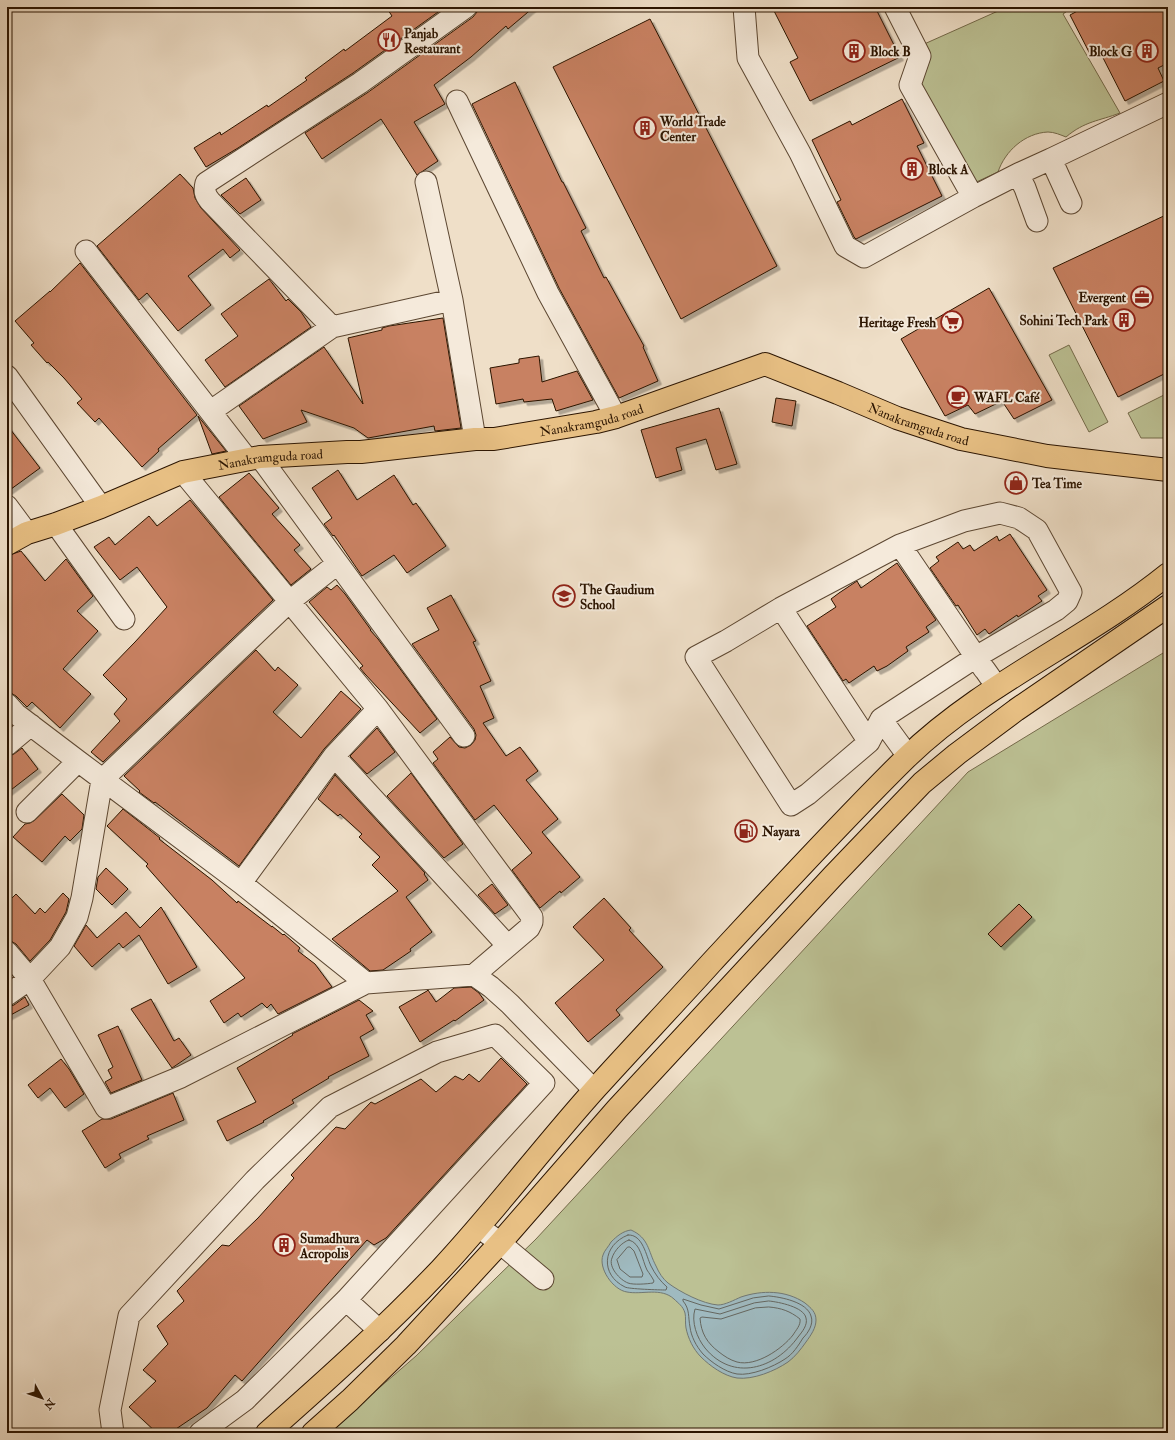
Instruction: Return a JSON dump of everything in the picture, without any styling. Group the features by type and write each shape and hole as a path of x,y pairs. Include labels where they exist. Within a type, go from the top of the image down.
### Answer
{"main road":[{"name":"Nanakramguda road","path":"7,544 27,534 101,507 183,472 254,458 361,452 475,439 494,439 596,422 616,417 765,364 897,418 961,439 1047,456 1168,470"},
{"path":"267,1433 342,1367 441,1269 479,1227 594,1090 803,864 908,756 938,730 997,687 1144,594 1168,574"},
{"path":"313,1433 350,1400 406,1345 500,1243 623,1103 832,876 922,784 957,754 1016,710 1168,606"}],"street":[{"path":"332,327 210,201 204,190 206,183 360,83 466,7"},
{"path":"744,7 748,58 800,153 845,246 864,257 1018,174 1168,103"},
{"path":"895,7 920,56 910,85 973,197"},
{"path":"457,101 548,293 616,417"},
{"path":"1050,159 1070,203"},
{"path":"1018,174 1025,188 1037,221"},
{"path":"426,182 452,300 475,439"},
{"path":"86,251 210,411 254,458 337,564 464,736"},
{"path":"210,411 332,327 452,300"},
{"path":"7,376 101,507"},
{"path":"7,952 30,979 106,1108 181,1077 366,983 474,975 529,928 532,922 532,917 378,709 183,472"},
{"path":"7,506 27,534"},
{"path":"1000,513 1019,518 1038,530 1072,592 1067,601 1056,610 976,657 881,719 869,742 808,794 791,805 696,657 781,608 900,545 964,521 1000,513"},
{"path":"56,524 124,619"},
{"path":"900,545 997,687"},
{"path":"7,996 30,979 60,947 77,917 82,898 102,780 290,601 337,564"},
{"path":"781,608 869,742"},
{"path":"7,704 16,714 102,780 242,883 366,983"},
{"path":"242,883 334,756 378,709"},
{"path":"881,719 908,756"},
{"path":"7,744 31,725"},
{"path":"334,756 508,946"},
{"path":"27,812 78,761"},
{"path":"474,975 491,987 510,1004 594,1090"},
{"path":"113,1433 110,1410 130,1316 255,1180 330,1107 437,1052 495,1035 544,1083 346,1300 245,1400 200,1433"},
{"path":"479,1227 543,1279"},
{"path":"346,1300 380,1331"}],"green space":[{"path":"1007,7 1073,7 1063,14 1120,113 1086,124 1066,137 1048,132 1031,136 1017,144 1011,150 1001,164 998,172 972,184 916,84 922,45"},
{"path":"1069,345 1108,422 1089,432 1049,355"},
{"path":"1168,393 1168,438 1141,438 1128,413"},
{"path":"1168,650 1168,1433 327,1433 416,1356 536,1239 968,772"}],"water":[{"path":"631,1230 637,1233 645,1241 657,1269 663,1278 679,1290 699,1300 718,1305 741,1297 765,1292 774,1292 790,1296 805,1303 814,1312 816,1323 814,1329 793,1358 770,1372 750,1378 737,1378 727,1375 709,1364 693,1347 687,1332 684,1311 674,1299 669,1295 657,1292 627,1292 617,1287 608,1278 602,1260 604,1253 611,1242 623,1233"}],"building":[{"path":"386,7 445,7 353,73 238,148 206,167 194,148 220,132 221,135 267,105 268,107 307,80 305,78 344,49 345,51 392,16"},
{"path":"478,7 534,7 508,29 506,26 471,57 434,85 445,104 414,122 438,161 417,175 381,119 322,159 305,133 367,93 473,17 477,12"},
{"name":"Block B","path":"772,7 875,7 900,57 810,101 790,62 798,58"},
{"name":"Block G","path":"1085,7 1168,7 1168,63 1158,68 1164,81 1125,101 1099,50 1090,54 1070,15"},
{"name":"World Trade Center","path":"650,19 777,266 681,319 553,67"},
{"path":"515,82 562,182 586,228 581,231 604,278 606,277 644,346 643,347 658,381 619,398 559,288 472,104"},
{"name":"Block A","path":"902,99 924,143 917,146 942,196 856,239 837,202 841,200 812,140 850,121 852,125"},
{"path":"180,174 193,188 195,198 201,208 240,250 230,258 223,249 188,276 211,305 178,331 147,293 139,300 97,246"},
{"path":"246,178 261,200 240,214 221,195"},
{"name":"Sohini Tech Park","path":"1168,214 1168,372 1118,397 1053,268"},
{"path":"80,263 197,415 158,449 159,451 142,467 99,418 95,422 77,403 82,399 64,378 48,362 47,363 31,345 34,343 15,321 50,292"},
{"path":"269,279 286,301 288,299 301,312 311,327 225,387 205,360 238,336 221,314"},
{"path":"989,288 1052,400 1014,419 1002,401 975,414 968,405 945,416 901,339"},
{"path":"443,318 461,428 435,431 434,426 368,438 354,428 301,410 307,422 263,439 239,406 324,347 363,404 348,338 382,330 382,328 389,326"},
{"path":"539,356 542,382 577,371 593,400 556,411 552,399 524,402 523,399 496,404 490,368 519,363 519,359"},
{"path":"776,398 796,401 792,426 772,422"},
{"path":"719,408 737,464 716,470 706,439 676,448 682,470 656,478 641,430"},
{"path":"198,416 226,451 212,454"},
{"path":"7,425 40,468 7,492"},
{"path":"338,470 357,500 394,475 413,505 416,503 446,546 407,573 394,555 362,576 334,535 333,536 324,524 332,518 312,488"},
{"path":"249,473 279,508 272,514 300,545 294,550 311,569 291,585 219,497"},
{"path":"190,500 273,600 103,762 91,752 120,721 114,714 127,699 103,675 167,607 137,567 120,580 94,547 109,537 115,545 149,516 157,526"},
{"path":"1010,534 1047,590 1038,596 1042,601 1018,617 1017,615 989,634 985,629 977,635 958,605 956,606 930,568 939,561 936,557 958,542 963,549 970,545 974,551 997,536 999,541"},
{"path":"21,551 45,581 66,559 93,596 77,611 98,631 63,669 91,694 60,728 32,702 27,707 16,696 7,692 7,556"},
{"path":"897,563 936,620 926,627 929,632 906,647 908,651 887,666 877,671 874,666 849,683 846,679 843,681 807,626 836,607 831,599 839,593 857,581 861,588"},
{"path":"337,585 437,719 420,733 365,674 360,668 363,666 309,602 327,587 331,590"},
{"path":"451,595 476,641 473,642 491,681 480,686 494,718 483,723 506,756 520,747 538,771 526,780 558,819 542,832 580,877 540,908 512,870 532,853 494,805 475,820 433,763 438,759 433,752 450,737 459,747 465,748 471,745 475,740 476,735 474,729 412,644 439,630 427,608"},
{"path":"256,650 275,671 278,667 298,685 273,712 301,738 341,691 361,709 324,749 239,866 155,802 154,803 139,792 140,791 124,776"},
{"path":"377,728 395,752 367,774 350,756"},
{"path":"22,748 38,769 7,793 7,757"},
{"path":"411,773 463,844 444,858 387,796"},
{"path":"335,775 425,873 424,874 428,880 406,897 432,932 410,949 411,951 383,970 370,971 332,939 398,891 372,865 380,857 359,837 362,834 340,814 338,816 318,799"},
{"path":"62,794 84,815 82,829 70,841 65,836 42,862 13,837 25,824 35,820"},
{"path":"123,809 212,880 237,903 238,901 283,935 284,934 300,948 298,951 315,964 332,987 278,1014 271,1004 267,1008 262,1003 241,1017 238,1013 224,1023 210,1001 245,978 146,866 148,864 107,826"},
{"path":"106,868 128,889 112,905 96,889 98,877"},
{"path":"492,884 508,905 495,914 478,895"},
{"path":"63,893 69,899 66,912 50,940 30,961 16,944 7,940 7,903 16,894 35,914 40,908 45,913"},
{"path":"604,898 631,928 629,930 663,967 616,1010 620,1015 588,1042 555,1003 604,960 573,927"},
{"path":"1019,904 1032,917 1001,947 988,934"},
{"path":"161,907 197,967 168,984 139,935 123,948 119,943 92,967 74,946 86,925 97,938 126,912 140,928"},
{"path":"471,987 479,993 484,1000 455,1021 454,1020 420,1042 399,1007 428,990 436,1002 454,988"},
{"path":"25,997 29,1005 7,1017 7,1007 14,1005"},
{"path":"151,999 174,1041 179,1038 191,1055 172,1068 131,1009"},
{"path":"359,1000 373,1011 366,1015 374,1029 360,1037 369,1056 328,1077 329,1078 292,1100 294,1103 263,1121 264,1122 227,1141 217,1121 256,1102 237,1068 293,1035 292,1034"},
{"path":"118,1026 142,1080 111,1093 105,1082 112,1078 108,1070 113,1067 98,1035"},
{"name":"Sumadhura Acropolis","path":"501,1058 527,1084 386,1238 374,1245 367,1240 242,1381 235,1375 207,1408 170,1433 157,1433 129,1407 156,1381 143,1370 168,1344 157,1326 184,1301 177,1291 222,1245 229,1246 258,1218 294,1178 291,1175 336,1127 345,1129 371,1102 375,1104 421,1079 436,1092 455,1076 463,1080 469,1074 479,1082"},
{"path":"61,1059 84,1094 65,1108 50,1088 38,1098 28,1085"},
{"path":"173,1093 184,1120 147,1136 149,1139 119,1154 121,1158 105,1168 82,1131 102,1119 111,1119"}],"place":[{"name":"Panjab Restaurant","path":"389,40"},
{"name":"Block B","path":"854,51"},
{"name":"Block G","path":"1147,51"},
{"name":"World Trade Center","path":"645,128"},
{"name":"Block A","path":"912,169"},
{"name":"Evergent","path":"1142,297"},
{"name":"Sohini Tech Park","path":"1124,320"},
{"name":"Heritage Fresh","path":"952,322"},
{"name":"WAFL Café","path":"958,397"},
{"name":"Tea Time","path":"1016,483"},
{"name":"The Gaudium School","path":"564,596"},
{"name":"Nayara","path":"746,831"},
{"name":"Sumadhura Acropolis","path":"284,1245"}]}
